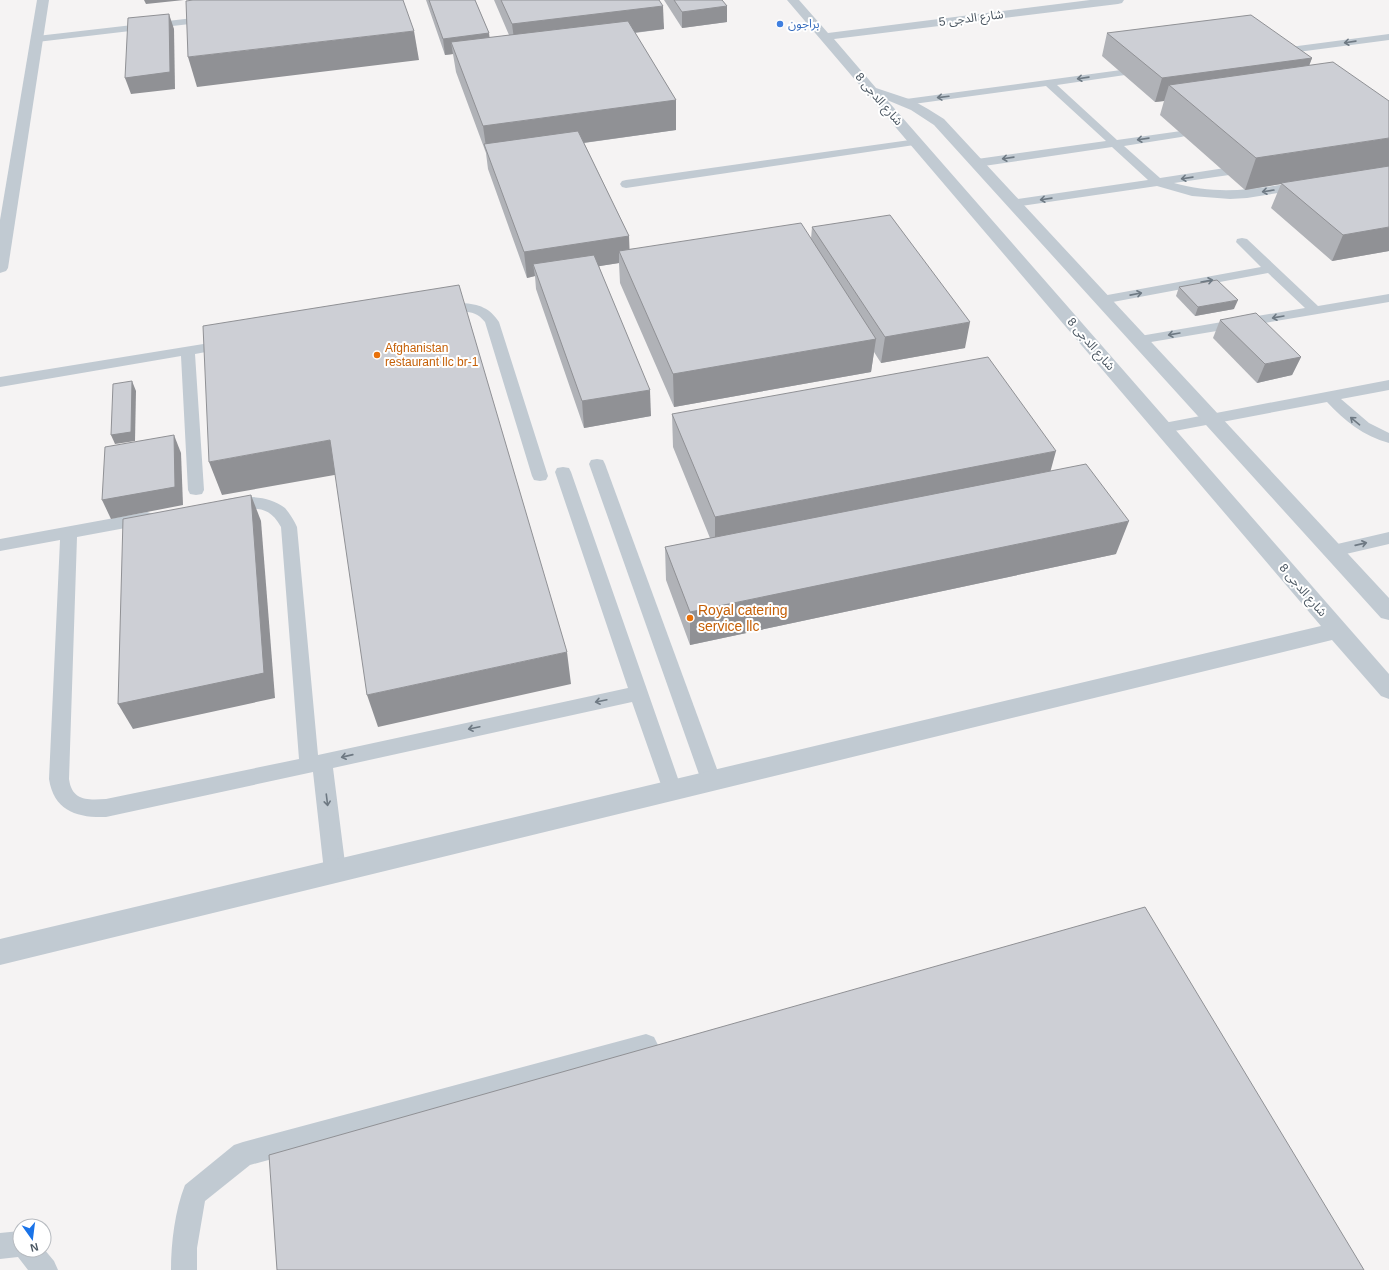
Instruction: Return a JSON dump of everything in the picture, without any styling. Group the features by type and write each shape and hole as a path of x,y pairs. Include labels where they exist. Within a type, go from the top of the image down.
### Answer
{"street":[{"path":"0,268 43,0"},
{"name":"شارع الدجى 8","path":"793,0 1389,690"},
{"name":"شارع الدجى 5","path":"824,37 1118,0"},
{"path":"872,91 906,102 930,114 939,122 1389,612"},
{"path":"0,952 1338,630"}],"lane":[{"path":"37,39 217,19"},
{"path":"1266,54 1389,37"},
{"path":"906,102 1121,73"},
{"path":"1049,83 1157,182 1192,192 1230,195 1247,194 1318,182"},
{"path":"977,163 1181,134"},
{"path":"626,184 917,142"},
{"path":"1014,203 1225,172"},
{"path":"1242,242 1316,310"},
{"path":"1102,300 1271,269"},
{"path":"1139,340 1389,298"},
{"path":"424,312 456,306 469,306 488,315 492,322 540,476"},
{"path":"0,382 243,342"},
{"path":"188,351 196,490"},
{"path":"1164,428 1389,385"},
{"path":"1330,397 1363,428 1389,438"},
{"path":"597,464 711,780"},
{"path":"562,472 672,790"},
{"path":"215,506 242,502 267,505 284,516 289,527 316,763 335,871"},
{"path":"0,545 161,516"},
{"path":"69,533 59,788 64,797 81,807 93,809 106,808 639,693"},
{"path":"1333,551 1389,538"},
{"path":"184,1270 184,1248 194,1194 243,1154 646,1045"},
{"path":"0,1246 12,1245"},
{"path":"35,1258 45,1270"}],"building":[{"path":"403,0 414,31 188,57 186,1"},
{"path":"429,0 475,0 489,33 443,39"},
{"path":"501,0 659,0 663,6 512,24"},
{"path":"674,0 722,0 727,6 682,12"},
{"path":"169,14 170,72 125,78 128,18"},
{"path":"1251,15 1312,58 1162,78 1107,33"},
{"path":"628,21 676,100 483,126 451,42"},
{"path":"1333,62 1389,101 1389,138 1256,158 1169,85"},
{"path":"578,131 629,236 524,252 484,144"},
{"path":"1389,166 1389,227 1343,235 1281,183"},
{"path":"890,215 970,322 885,337 812,227"},
{"path":"801,223 876,339 673,374 619,251"},
{"path":"594,255 650,390 582,401 533,264"},
{"path":"1217,280 1238,300 1198,307 1179,287"},
{"path":"459,285 567,652 367,695 330,440 209,462 203,326"},
{"path":"1256,313 1301,357 1265,364 1220,320"},
{"path":"988,357 1056,451 715,517 672,414"},
{"path":"132,381 131,432 111,435 113,384"},
{"path":"174,435 175,487 102,500 105,447"},
{"path":"1086,464 1129,521 690,612 665,547"},
{"path":"251,495 264,673 118,704 123,519"},
{"path":"1145,907 1364,1270 277,1270 269,1155"}],"place":[{"name":"براجون","path":"780,24"},
{"name":"Afghanistan restaurant llc br-1","path":"377,355"},
{"name":"Royal catering service llc","path":"690,618"}]}
